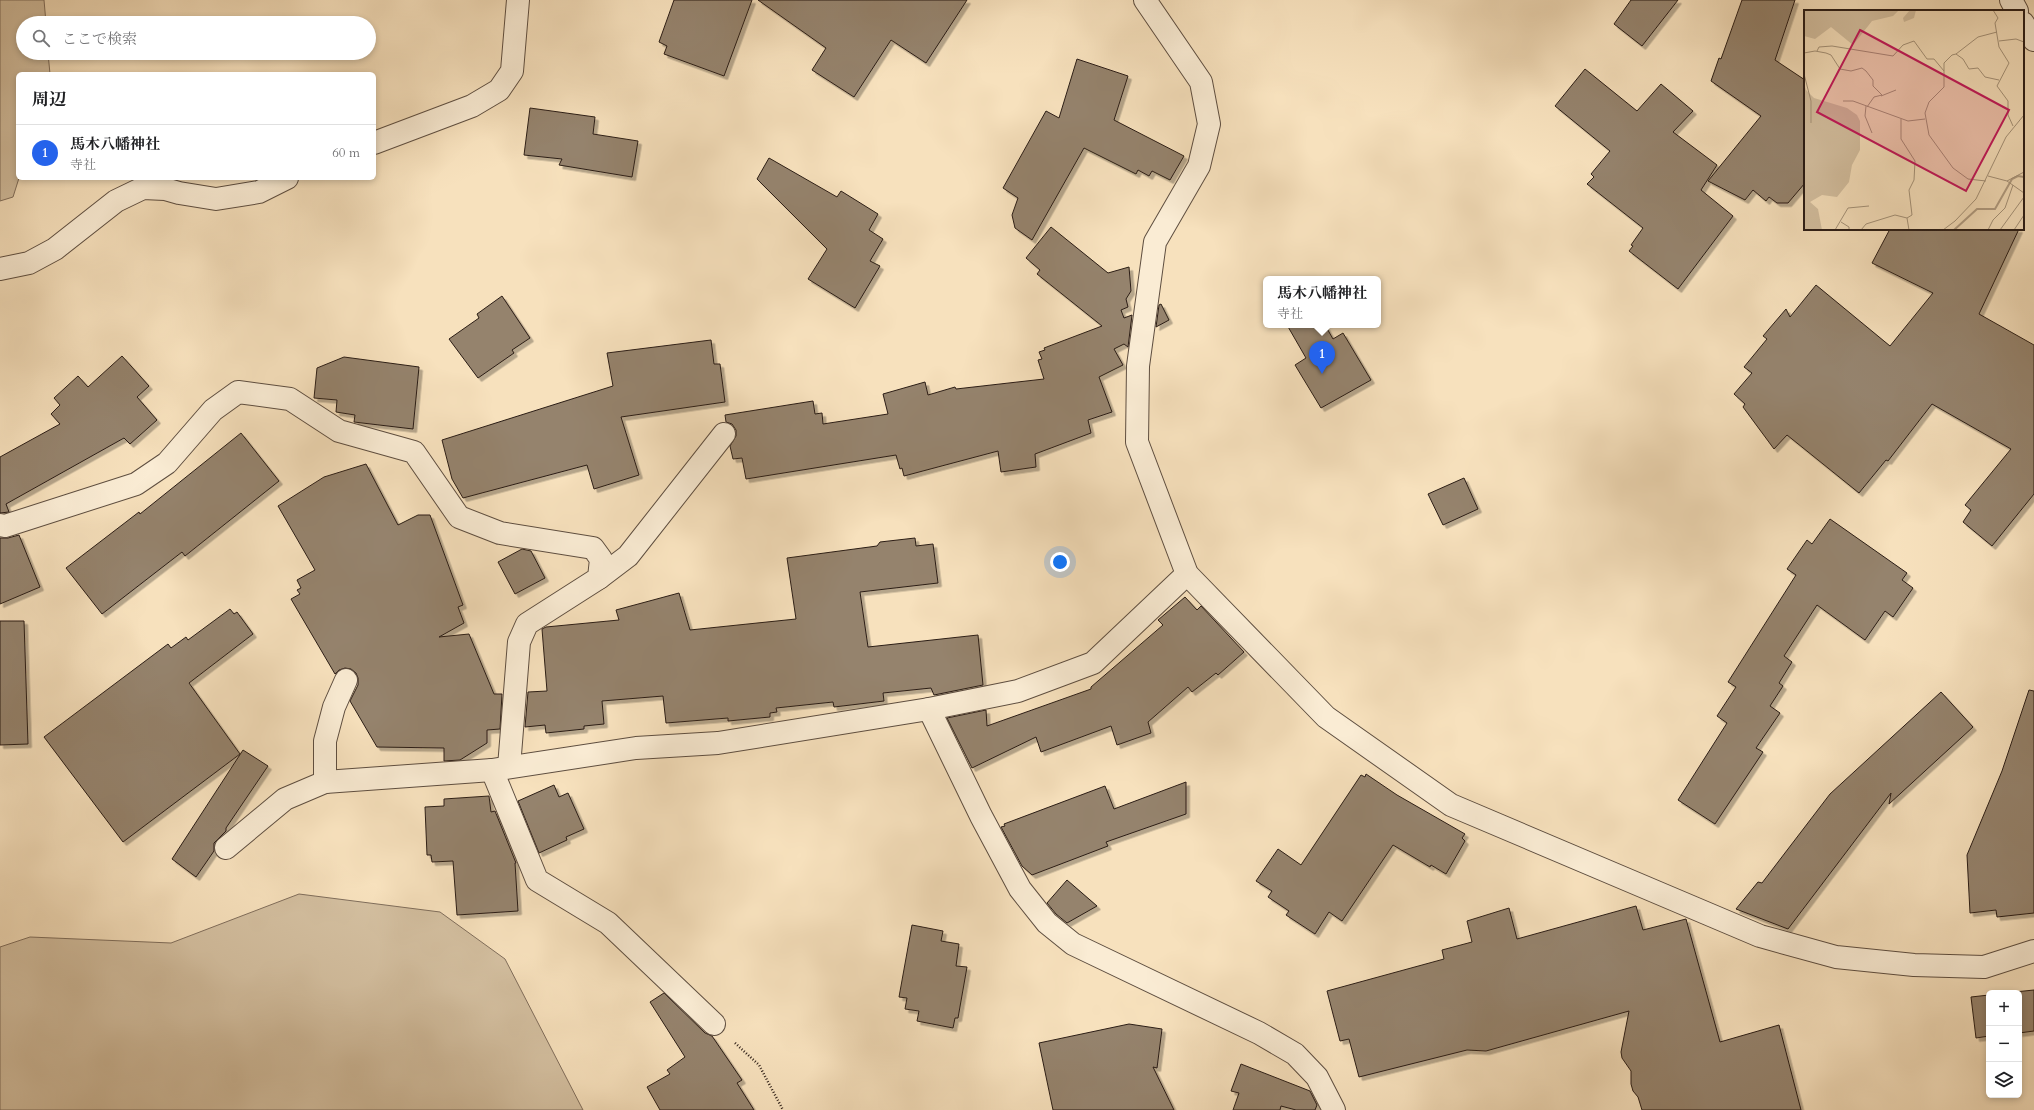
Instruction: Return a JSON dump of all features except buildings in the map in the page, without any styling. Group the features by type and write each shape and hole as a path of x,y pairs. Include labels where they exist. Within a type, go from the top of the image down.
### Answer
{"street":[{"path":"376,142 472,106 499,90 512,71 518,0"},
{"path":"1145,0 1201,82 1209,124 1199,166 1155,242 1138,366 1137,442 1187,574 1326,717 1451,805 1760,936 1797,948 1836,957 1875,962 1984,967 2034,951"},
{"path":"2011,0 2016,10"},
{"path":"2024,25 2034,40"},
{"path":"0,269 29,263 55,250 116,201 143,188 165,189 179,193 216,199 259,192 283,180"},
{"path":"0,524 5,526 136,484 167,463 213,410 238,392 290,399 339,431 414,452 459,517 500,533 593,548 601,559 599,578"},
{"path":"714,1024 608,923 537,880 500,769 519,642 527,624 599,578 628,556 724,434"},
{"path":"226,848 286,799 325,782 500,769 636,748 718,742 929,709 1018,691 1094,663 1187,574"},
{"path":"325,782 325,741 334,707 346,680"},
{"path":"929,709 981,816 1020,889 1047,923 1073,944 1258,1033 1295,1054 1317,1077 1334,1110"}],"path":[{"path":"714,1024 759,1065 784,1110"}],"shaded area":[{"path":"0,0 44,0 45,16 16,16 16,60 49,60 50,72 16,72 16,180 18,180 13,197 0,201"},
{"path":"299,894 440,912 505,959 583,1110 0,1110 0,947 30,937 171,943"}],"place":[{"name":"馬木八幡神社","path":"1322,374"}]}
